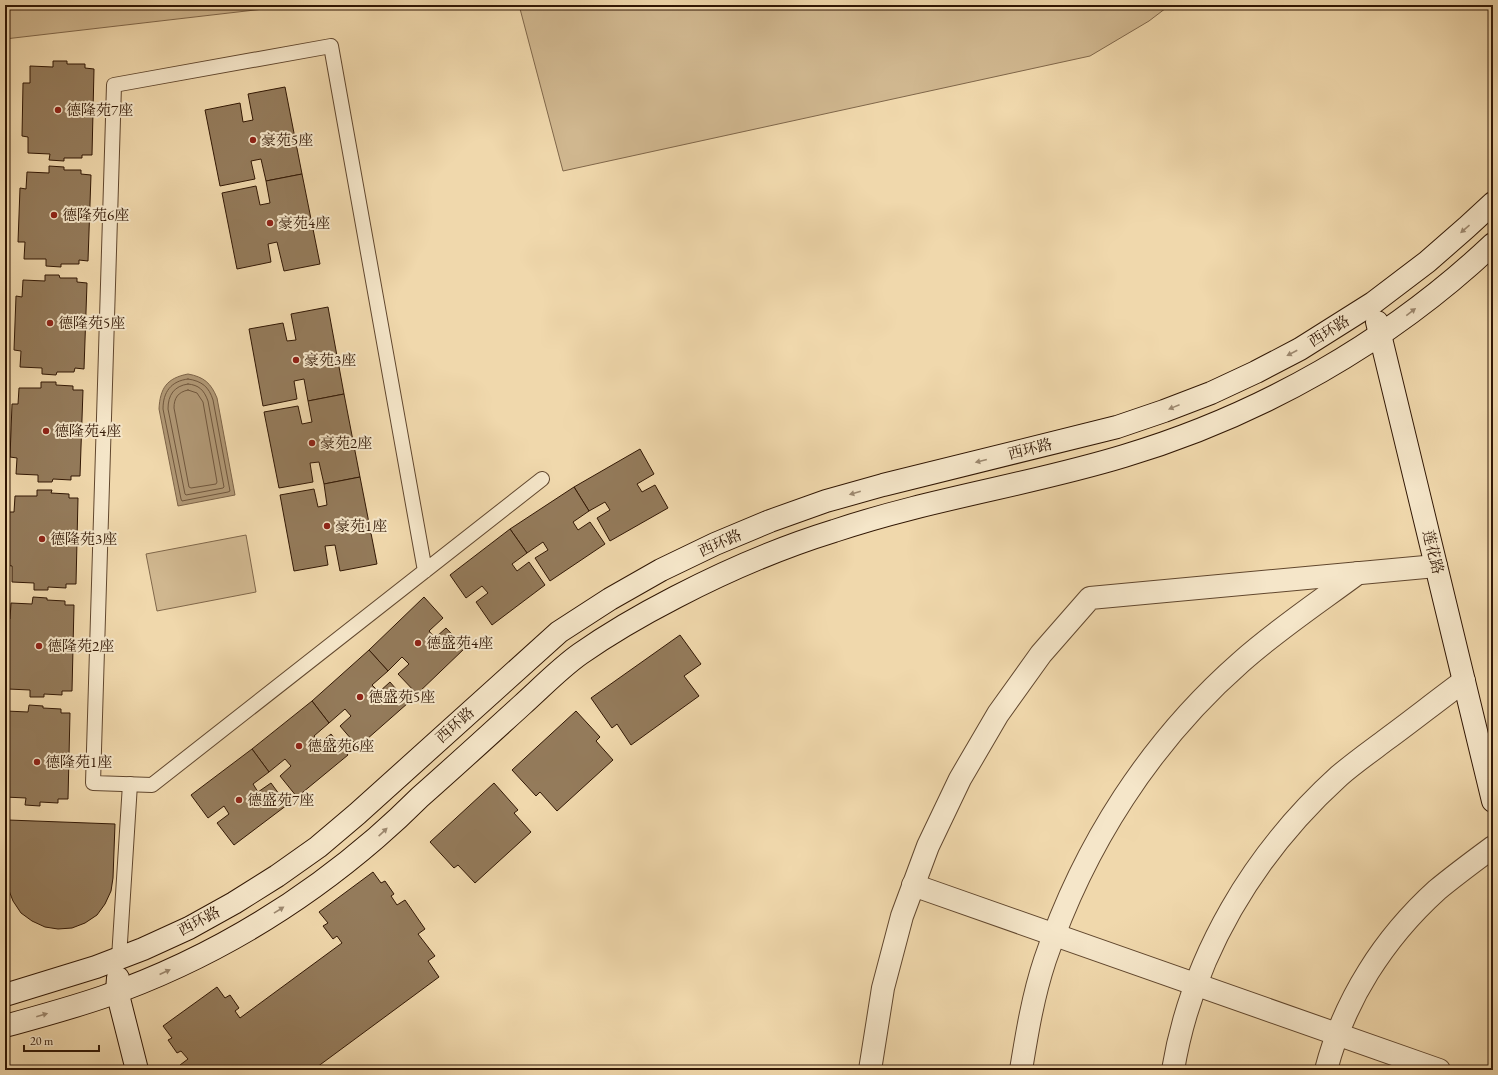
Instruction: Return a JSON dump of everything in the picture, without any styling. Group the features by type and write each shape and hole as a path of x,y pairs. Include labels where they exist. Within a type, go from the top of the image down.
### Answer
{"street":[{"name":"西环路","path":"5,995 96,967 189,928 234,903 283,872 318,847 357,814 559,632 610,599 661,570 715,544 770,521 826,502 883,485 1117,427 1211,393 1300,349 1373,303 1432,257 1493,203"},
{"name":"西环路","path":"5,1026 117,991 155,976 203,954 249,929 294,901 336,871 377,837 577,656 625,625 676,597 728,572 780,550 835,530 891,514 1126,456 1174,440 1222,421 1315,375 1380,335 1445,285 1493,244"},
{"name":"莲花路","path":"1373,303 1493,801"},
{"path":"870,1070 883,988 902,916 928,846 960,779 998,714 1041,654 1090,598 1436,566"},
{"path":"1021,1070 1030,1020 1045,962 1055,934 1066,905 1092,850 1123,798 1158,748 1198,703 1242,661 1359,573"},
{"path":"1173,1070 1188,1007 1204,963 1224,921 1248,881 1275,843 1306,808 1346,771 1464,681"},
{"path":"1326,1070 1338,1034 1356,992 1392,937 1438,890 1493,847"},
{"path":"914,884 1439,1070"},
{"path":"119,958 117,991 137,1070"}],"lane":[{"path":"425,571 331,46 114,85 93,783 152,785 425,571 542,479"},
{"path":"119,958 130,784"}],"shaded area":[{"path":"5,5 298,5 5,39"},
{"path":"519,5 1170,5 1149,21 1090,56 563,171"},
{"path":"246,535 256,592 157,611 146,554"}],"water":[{"path":"188,374 203,379 212,388 217,398 235,495 178,506 159,409 161,395 166,385 175,378"}],"building":[{"name":"德隆苑7座","path":"53,61 67,61 67,64 85,64 85,68 94,69 92,155 82,155 82,158 64,158 64,161 49,160 50,154 28,153 28,137 22,136 23,83 30,83 30,66 53,67"},
{"name":"豪苑5座","path":"285,87 302,174 266,181 261,159 251,161 255,179 220,186 205,110 240,103 243,122 253,120 248,94"},
{"name":"德隆苑6座","path":"49,166 64,167 64,170 81,170 81,174 91,175 88,261 79,260 79,264 61,264 61,267 46,266 46,259 24,259 25,242 18,242 20,188 26,189 27,172 49,173"},
{"name":"豪苑4座","path":"302,174 320,264 284,271 277,242 268,244 271,262 237,269 222,193 256,186 260,205 270,203 266,181"},
{"name":"德隆苑5座","path":"45,275 59,275 60,278 77,278 77,282 87,283 84,369 75,368 74,372 57,372 56,375 42,374 42,368 20,367 21,351 14,350 16,296 22,297 23,280 45,281"},
{"name":"豪苑3座","path":"328,307 344,394 308,401 304,379 294,381 297,399 263,406 249,329 283,323 287,341 296,340 291,314"},
{"name":"德隆苑4座","path":"41,382 56,382 56,385 73,386 73,390 83,390 80,476 71,476 71,480 53,479 52,482 38,482 38,475 16,474 17,458 10,457 12,404 18,404 19,388 41,388"},
{"name":"豪苑2座","path":"344,394 360,477 324,484 319,462 310,463 313,482 279,488 264,412 298,406 302,424 312,422 308,401"},
{"path":"640,449 654,474 637,484 642,492 655,485 668,508 610,541 597,518 610,510 605,502 589,511 574,487"},
{"name":"豪苑1座","path":"360,477 377,564 340,571 335,545 325,546 328,565 294,571 280,495 314,489 318,507 327,505 324,484"},
{"path":"574,487 589,511 573,522 578,530 590,522 605,544 550,581 535,558 548,550 543,542 527,553 510,529"},
{"name":"德隆苑3座","path":"37,490 52,490 51,493 69,494 69,498 78,498 76,584 66,584 66,588 48,587 48,590 34,590 34,583 12,582 12,566 6,565 7,512 14,512 15,496 37,496"},
{"path":"510,529 527,553 512,564 517,571 529,562 545,585 492,625 476,602 488,593 482,586 466,598 450,575"},
{"name":"德隆苑2座","path":"33,597 47,598 47,600 65,601 65,605 74,605 72,691 62,691 62,695 44,694 44,697 30,697 30,690 8,689 9,673 5,673 5,619 10,619 11,603 32,604"},
{"name":"德盛苑4座","path":"424,597 443,618 429,631 435,638 446,628 465,648 417,694 398,674 409,664 402,657 388,671 369,650"},
{"path":"680,635 701,664 684,676 699,696 631,745 617,724 612,728 591,698"},
{"name":"德盛苑5座","path":"369,650 388,671 372,685 379,692 390,682 408,703 358,747 340,726 351,716 345,709 329,723 312,701"},
{"name":"德盛苑6座","path":"312,701 329,723 314,736 320,743 331,734 348,755 297,797 280,776 291,766 285,759 269,772 252,749"},
{"name":"德隆苑1座","path":"29,705 43,706 43,708 61,709 61,713 70,713 68,799 58,799 58,803 40,802 40,806 25,805 26,798 5,797 6,711 28,712"},
{"path":"576,711 600,737 596,741 613,760 557,811 540,792 536,796 512,770"},
{"name":"德盛苑7座","path":"252,749 269,772 253,784 258,792 271,783 287,805 234,845 217,823 229,814 224,806 208,818 191,795"},
{"path":"494,783 518,810 514,813 531,832 475,883 458,865 454,868 430,842"},
{"path":"8,820 115,824 113,878 111,891 105,904 97,915 85,923 72,928 58,929 45,927 32,921 21,913 13,901 8,888 6,874"},
{"path":"373,872 381,883 385,881 394,894 391,896 397,905 405,900 425,929 418,934 435,956 428,961 439,977 313,1070 184,1070 180,1065 188,1059 181,1051 177,1053 168,1040 172,1038 163,1026 217,987 225,998 230,995 239,1008 235,1011 240,1018 342,943 337,936 333,939 323,926 328,923 319,912"}],"place":[{"name":"德隆苑7座","path":"58,110"},
{"name":"豪苑5座","path":"253,140"},
{"name":"德隆苑6座","path":"54,215"},
{"name":"豪苑4座","path":"270,223"},
{"name":"德隆苑5座","path":"50,323"},
{"name":"豪苑3座","path":"296,360"},
{"name":"德隆苑4座","path":"46,431"},
{"name":"豪苑2座","path":"312,443"},
{"name":"豪苑1座","path":"327,526"},
{"name":"德隆苑3座","path":"42,539"},
{"name":"德盛苑4座","path":"418,643"},
{"name":"德隆苑2座","path":"39,646"},
{"name":"德盛苑5座","path":"360,697"},
{"name":"德盛苑6座","path":"299,746"},
{"name":"德隆苑1座","path":"37,762"},
{"name":"德盛苑7座","path":"239,800"}]}
